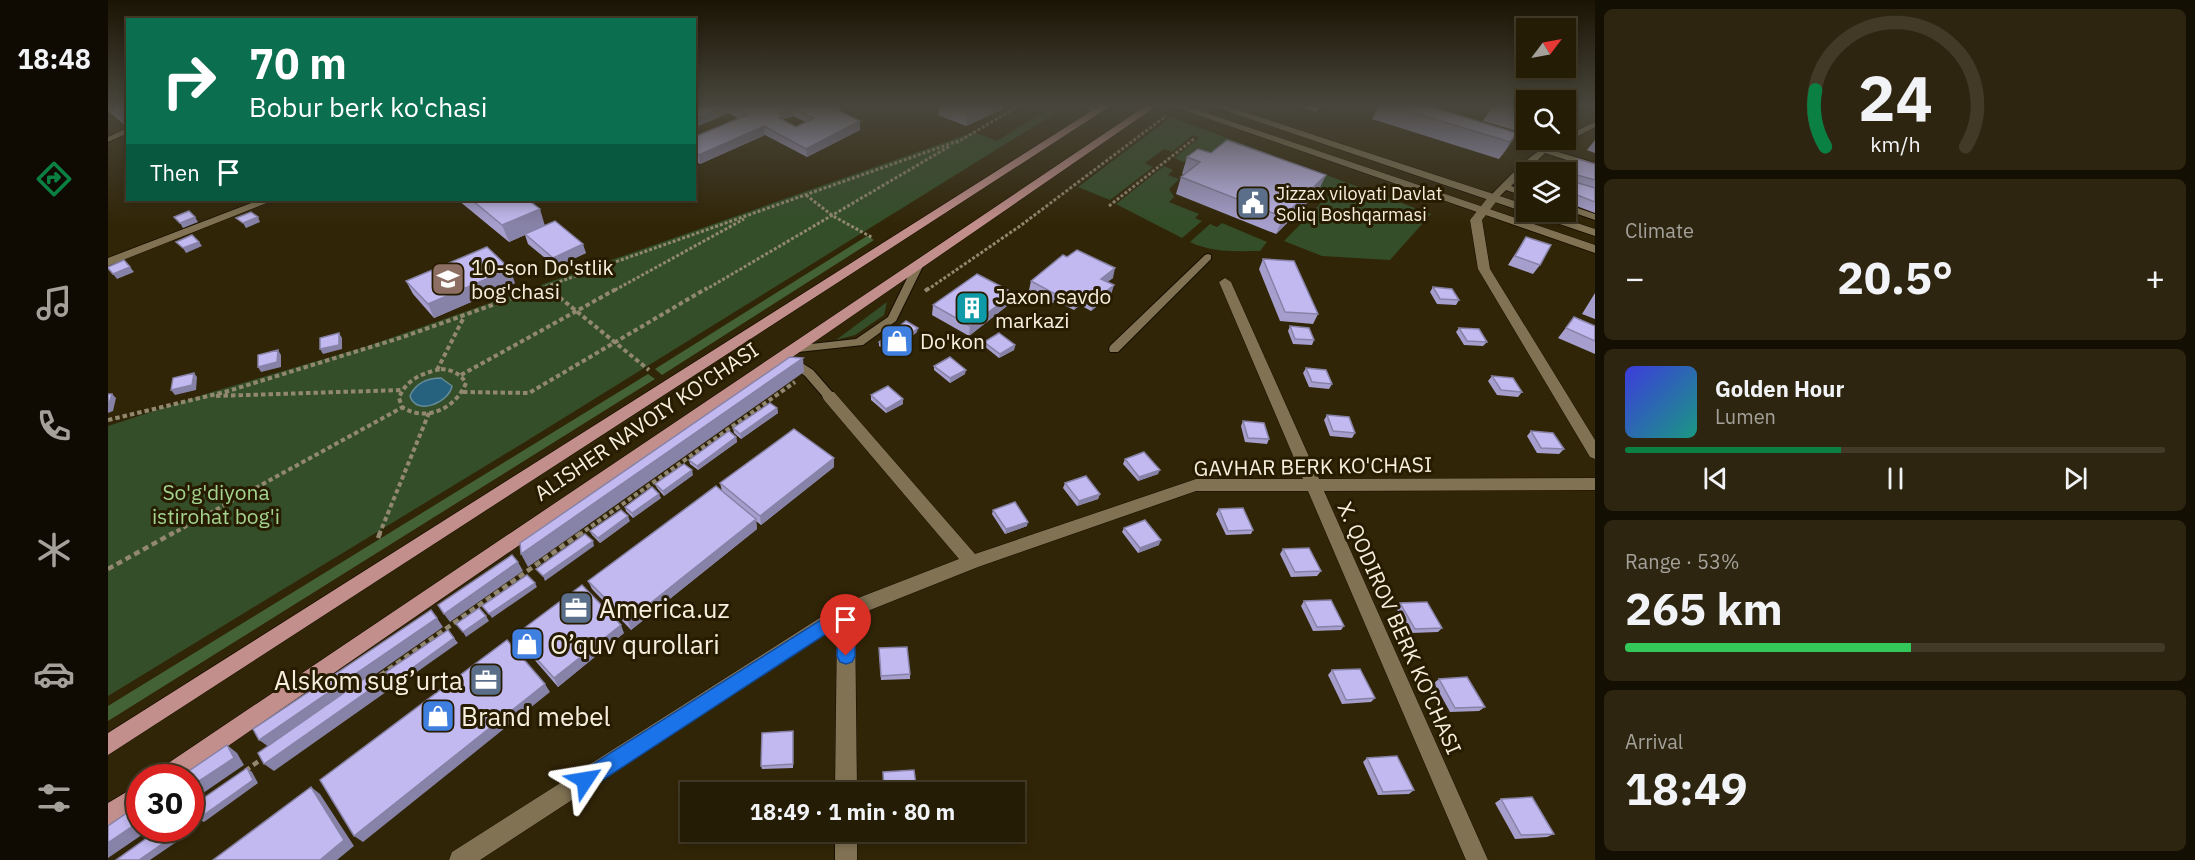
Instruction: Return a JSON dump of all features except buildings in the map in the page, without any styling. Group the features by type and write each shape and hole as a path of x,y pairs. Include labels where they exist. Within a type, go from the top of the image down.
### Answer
{"main road":[{"name":"ALISHER NAVOIY KO'CHASI","path":"108,745 1044,145"},
{"name":"ALISHER NAVOIY KO'CHASI","path":"184,764 1094,145"},
{"path":"108,816 126,804"}],"street":[{"path":"1291,145 1595,249"},
{"path":"1334,145 1516,205"},
{"path":"1493,198 1476,220 1484,269 1595,453"},
{"path":"108,262 265,201"},
{"path":"1563,222 1595,233"},
{"name":"X. QODIROV BERK KO'CHASI","path":"1225,282 1477,860"},
{"path":"829,396 972,562"},
{"name":"GAVHAR BERK KO'CHASI","path":"460,860 846,611 972,562 1196,484 1595,484"},
{"path":"846,611 846,782"},
{"path":"846,842 846,860"}],"lane":[{"path":"1493,198 1544,150 1595,166"},
{"path":"1505,186 1516,190"},
{"path":"1576,210 1595,217"},
{"path":"1114,349 1208,257"},
{"path":"789,353 859,342 892,318 919,264"},
{"path":"789,353 829,396"}],"path":[{"path":"108,420 207,396 404,337 946,145"},
{"path":"463,392 529,393 951,145"},
{"path":"917,296 1020,226 1126,145"},
{"path":"1109,206 1186,145"},
{"path":"805,195 833,216 866,234"},
{"path":"461,375 755,213"},
{"path":"546,287 649,370"},
{"path":"437,370 464,316"},
{"path":"437,370 450,370 461,375 466,383 463,392 451,405 429,413 417,413 403,408 399,400 401,390 412,379 437,370"},
{"path":"364,687 809,373"},
{"path":"207,396 401,390"},
{"path":"108,569 403,408"},
{"path":"378,538 429,413"},
{"path":"239,776 268,755"}],"green space":[{"name":"So'g'diyona istirohat bog'i","path":"937,145 1004,145 520,445 108,696 108,426 212,392 368,346"},
{"path":"1134,145 1180,145 1172,152 1164,149 1145,163 1153,167 1110,200 1078,187"},
{"path":"1190,145 1246,145 1431,214 1390,260 1322,256 1284,241 1330,194 1219,154 1189,158 1184,162 1174,158"},
{"path":"1164,166 1173,170 1168,175 1179,179 1169,189 1174,197 1169,202 1199,214 1195,218 1202,221 1182,238 1116,204"},
{"path":"1222,223 1267,242 1260,251 1224,251 1190,242 1210,224 1217,227"},
{"path":"867,236 874,240 662,375 655,369"},
{"path":"887,302 884,315 855,335 836,340"},
{"path":"648,374 655,379 108,721 108,706"}],"water":[{"path":"441,378 452,386 445,398 425,406 413,402 410,396 419,385 427,380"}],"place":[{"name":"Jizzax viloyati Davlat Soliq Boshqarmasi","path":"1253,203"},
{"name":"10-son Do'stlik bog'chasi","path":"448,279"},
{"name":"Jaxon savdo markazi","path":"972,308"},
{"name":"Do'kon","path":"897,341"},
{"name":"America.uz","path":"576,608"},
{"name":"O’quv qurollari","path":"527,644"},
{"name":"Alskom sug’urta","path":"486,680"},
{"name":"Brand mebel","path":"438,716"}],"route":[{"path":"585,780 846,611 846,656"}]}
